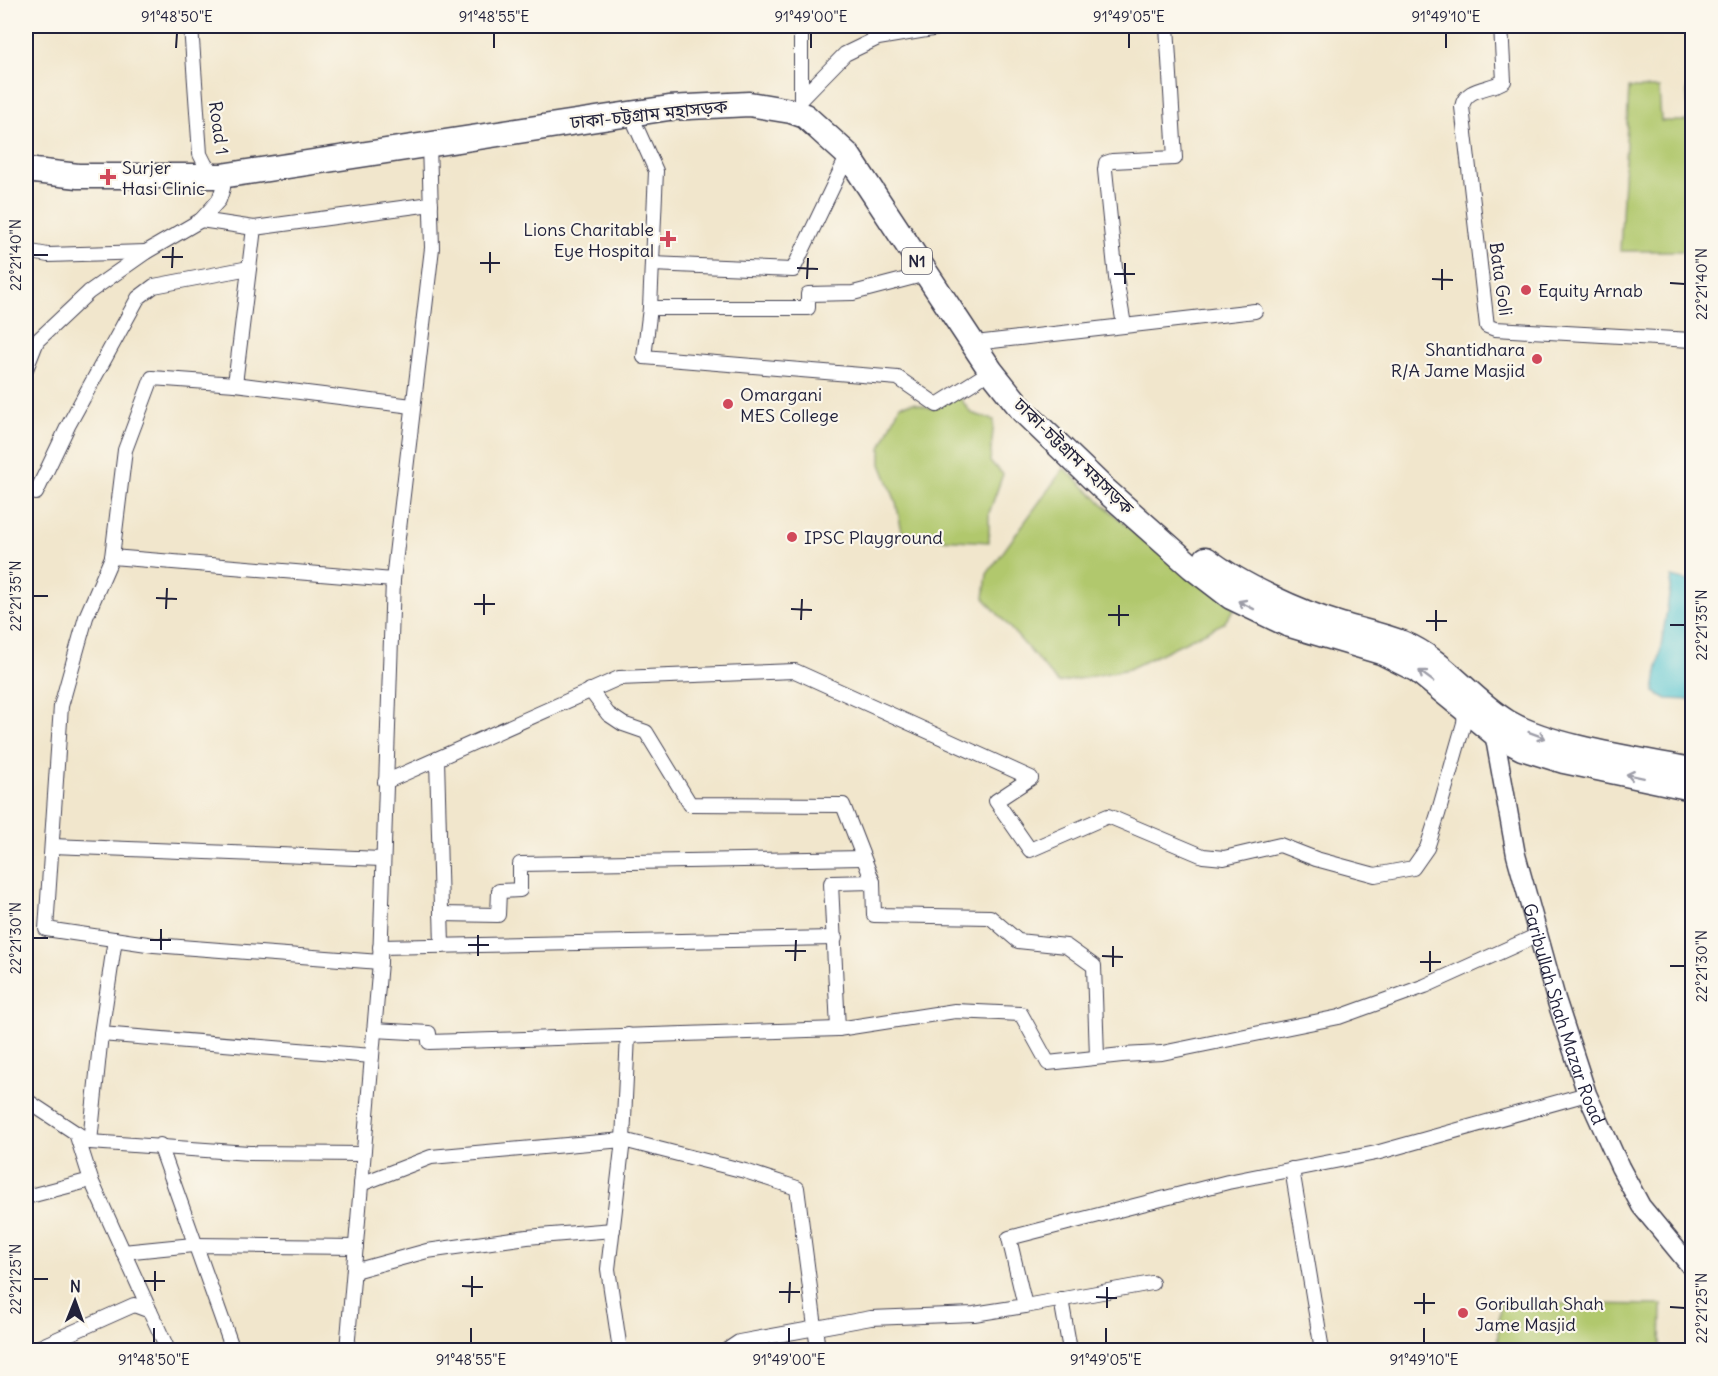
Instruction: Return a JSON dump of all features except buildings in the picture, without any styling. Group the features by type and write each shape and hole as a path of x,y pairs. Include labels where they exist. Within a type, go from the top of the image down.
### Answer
{"highway":[{"name":"ঢাকা-চট্টগ্রাম মহাসড়ক","path":"26,160 92,168 214,171 624,102 727,93 776,93 801,99 846,134 869,159 980,346 991,371 1023,411 1192,567 1231,597 1287,624 1381,652 1417,670 1494,733 1522,748 1564,761 1692,788"},
{"name":"ঢাকা-চট্টগ্রাম মহাসড়ক","path":"26,170 78,176 214,171 429,143 630,113 712,106 775,107 805,117 848,155 926,274 980,346 1062,432 1166,528 1220,571 1312,615 1377,634 1421,652 1441,665 1483,706 1510,723 1540,737 1692,770"}],"street":[{"name":"Road 1","path":"191,26 201,154 223,188 219,200 201,220"},
{"path":"801,26 801,99"},
{"path":"801,99 845,54 878,38 950,26"},
{"path":"1124,325 1116,278 1106,163 1175,158 1167,26"},
{"name":"Bata Goli","path":"1501,26 1504,81 1469,93 1462,107 1487,326 1495,329 1692,340"},
{"path":"630,113 656,171 650,308 644,357 898,378 937,405 991,371"},
{"path":"347,1350 380,962 393,580 432,248 429,143"},
{"path":"652,264 793,270 848,155"},
{"path":"26,369 37,342 89,291 146,252 201,220 254,228 431,204"},
{"path":"235,384 254,228"},
{"path":"26,251 48,255 146,252"},
{"path":"36,493 68,426 138,298 154,286 249,267"},
{"path":"650,308 808,308 808,294 853,292 926,274"},
{"path":"980,346 1124,325 1255,311"},
{"path":"380,962 154,945 46,929 61,706 86,617 112,557 125,450 152,378 235,384 412,406"},
{"path":"112,557 393,580"},
{"path":"385,782 590,690 625,677 795,671 1031,778 996,801 1030,850 1108,816 1203,856 1224,858 1280,845 1316,859 1376,875 1413,868 1427,848 1459,740 1465,710"},
{"path":"590,690 608,714 623,724 646,732 690,804 843,805 873,882 874,915 990,917 1018,941 1066,946 1094,966 1097,1058"},
{"name":"Garibullah Shah Mazar Road","path":"1494,733 1516,855 1587,1094 1620,1167 1641,1206 1692,1268"},
{"path":"437,759 442,946"},
{"path":"52,846 382,860"},
{"path":"441,914 498,915 498,891 520,890 520,864 863,858"},
{"path":"838,1029 831,883 873,882"},
{"path":"374,1030 429,1033 429,1042 838,1029 955,1011 1021,1014 1048,1063 1162,1053 1339,1017 1425,986 1538,935"},
{"path":"380,947 835,938"},
{"path":"90,1142 101,1034 115,939"},
{"path":"101,1034 372,1056"},
{"path":"621,1350 608,1269 623,1140 628,1035"},
{"path":"1024,1306 1009,1238 1228,1182 1376,1152 1587,1094"},
{"path":"26,1100 90,1142 249,1152 363,1154"},
{"path":"76,1133 91,1180 168,1350"},
{"path":"361,1184 431,1157 623,1140 745,1171 797,1188 818,1350"},
{"path":"160,1145 193,1245 233,1350"},
{"path":"1292,1169 1322,1350"},
{"path":"26,1197 91,1180"},
{"path":"354,1271 427,1251 527,1237 613,1230"},
{"path":"123,1252 193,1245 356,1247"},
{"path":"727,1350 739,1342 870,1318 974,1314 1152,1283"},
{"path":"1061,1299 1070,1350"},
{"path":"33,1350 134,1305 150,1311"}],"green space":[{"path":"1629,88 1659,88 1661,121 1689,121 1687,88 1692,89 1692,251 1620,251"},
{"path":"958,395 971,413 994,420 990,462 1003,474 989,513 989,542 903,537 896,502 881,464 881,448 900,405 914,403 933,409"},
{"path":"1064,468 1142,540 1235,608 1224,623 1129,669 1058,683 984,598 987,574"},
{"path":"1500,1303 1662,1305 1661,1350 1497,1350"}],"water":[{"path":"1672,577 1692,582 1692,700 1667,699 1654,692"}],"place":[{"name":"Surjer Hasi Clinic","path":"108,177"},
{"name":"Lions Charitable Eye Hospital","path":"668,239"},
{"name":"Equity Arnab","path":"1526,290"},
{"name":"Shantidhara R/A Jame Masjid","path":"1537,359"},
{"name":"Omargani MES College","path":"728,404"},
{"name":"IPSC Playground","path":"792,537"},
{"name":"Goribullah Shah Jame Masjid","path":"1463,1313"}]}
